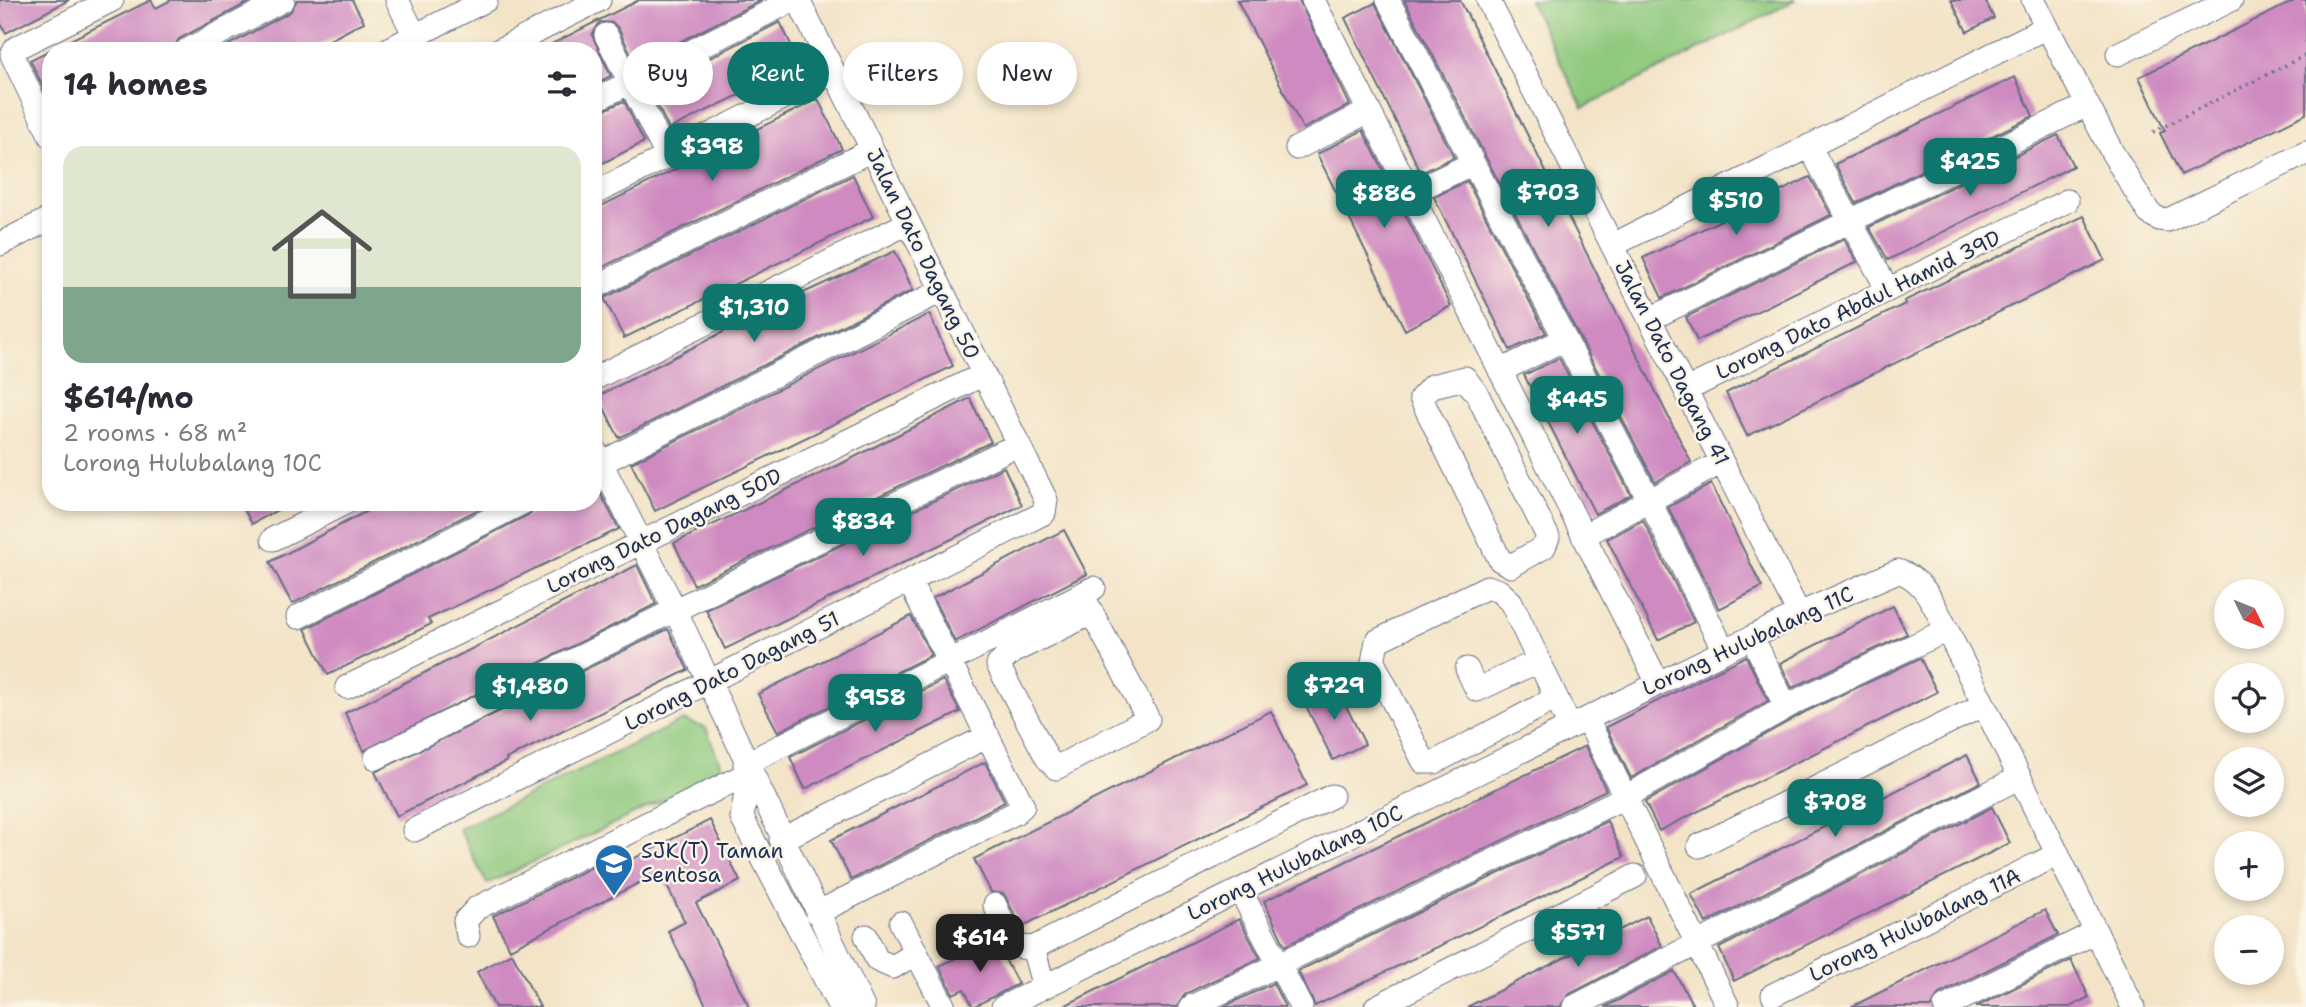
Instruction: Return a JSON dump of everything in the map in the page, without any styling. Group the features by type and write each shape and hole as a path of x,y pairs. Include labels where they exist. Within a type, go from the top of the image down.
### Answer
{"street":[{"path":"42,115 14,63 12,55 16,48 112,0"},
{"path":"203,42 283,0"},
{"path":"397,0 415,36"},
{"path":"403,42 486,0"},
{"path":"516,42 599,0"},
{"path":"710,42 793,0"},
{"name":"Jalan Dato Dagang 50","path":"798,0 1046,500 1046,508"},
{"path":"1313,0 1658,684"},
{"path":"1388,0 1649,500 1724,651"},
{"name":"Jalan Dato Dagang 41","path":"1488,0 1799,614"},
{"path":"2033,0 2143,203 2159,219 2168,220 2306,153"},
{"path":"2118,54 2231,0"},
{"path":"1613,245 2047,27"},
{"path":"606,34 623,68"},
{"path":"602,189 834,72"},
{"path":"602,96 623,86"},
{"path":"1650,319 2087,104"},
{"path":"642,105 667,156"},
{"path":"1297,148 1369,111"},
{"path":"1809,146 1888,290"},
{"path":"602,284 872,150"},
{"path":"1410,193 1473,163"},
{"name":"Lorong Dato Abdul Hamid 39D","path":"1686,390 2067,201"},
{"path":"0,244 42,223"},
{"path":"602,375 908,223"},
{"path":"602,456 941,291"},
{"path":"1465,378 1477,394 1548,537 1544,547 1511,566 1500,560 1421,398 1432,386 1499,368 1565,339"},
{"name":"Lorong Dato Dagang 50D","path":"347,687 982,375"},
{"path":"376,758 675,610 1017,446"},
{"path":"1583,536 1722,462"},
{"path":"602,470 675,610 747,769 863,1007"},
{"name":"Lorong Dato Dagang 51","path":"414,830 1044,513 1046,508"},
{"path":"273,539 329,511"},
{"path":"298,617 505,511"},
{"name":"Lorong Hulubalang 11C","path":"1578,723 1799,614 1898,571 1912,575 1920,583 1947,630"},
{"path":"817,913 1024,806 909,581"},
{"path":"1556,698 1435,762 1424,762 1373,662 1377,641 1487,587 1499,591 1511,602 1556,698 1578,723 1626,797 1728,1007"},
{"path":"468,936 465,920 477,908 950,662 1089,598"},
{"path":"1089,598 1147,719 1056,768 1047,758 998,664 1089,598"},
{"path":"1192,1007 1278,963 1626,797 1786,707 1947,630 2133,1007"},
{"path":"1752,637 1786,707"},
{"path":"1466,668 1477,690 1538,661"},
{"path":"1699,846 1983,705"},
{"name":"Lorong Hulubalang 10C","path":"1003,1007 1578,723"},
{"path":"781,840 988,736"},
{"path":"747,769 742,818 838,1004 842,1007"},
{"path":"1574,1007 2020,777"},
{"path":"995,905 1007,933 1020,947 1032,948 1332,796"},
{"name":"Lorong Hulubalang 11A","path":"1773,995 2058,854"},
{"path":"1376,1007 1635,876"},
{"path":"1240,890 1301,1007"},
{"path":"901,923 944,1007"},
{"path":"1945,1007 2096,932"},
{"path":"866,936 877,960 892,967 916,953"},
{"path":"1032,948 1044,986"}],"path":[{"path":"2153,132 2306,55"}],"green space":[{"path":"1529,0 1796,0 1583,108"},
{"path":"683,720 706,728 721,766 709,778 487,884 459,829"}],"building":[{"path":"0,0 69,0 6,33 0,22"},
{"path":"151,0 156,8 171,0 253,0 177,42 66,42"},
{"path":"297,0 352,0 364,22 326,42 234,42 290,12"},
{"path":"639,0 762,0 679,42 625,42 613,23 600,22 592,35 595,42 556,42"},
{"path":"1237,0 1299,0 1350,105 1303,129"},
{"path":"1404,0 1460,0 1691,462 1655,482"},
{"path":"1951,0 1985,0 1994,18 1967,32"},
{"path":"2296,0 2306,0 2306,114 2181,175 2160,133 2165,131 2139,77"},
{"path":"1375,3 1454,157 1421,173 1345,18"},
{"path":"780,22 790,42 741,42"},
{"path":"727,49 727,101 669,129 657,105 713,105 713,56"},
{"path":"42,54 42,85 30,60"},
{"path":"602,57 611,76 602,80"},
{"path":"2015,77 2033,116 1856,203 1835,164"},
{"path":"623,101 644,142 602,163 602,111"},
{"path":"806,105 821,105 842,149 602,268 602,206"},
{"path":"1363,130 1451,306 1405,330 1317,154"},
{"path":"2058,135 2073,166 1888,260 1869,227"},
{"path":"853,175 873,217 624,338 604,298"},
{"path":"1810,177 1831,215 1662,298 1643,258"},
{"path":"1467,181 1546,333 1510,350 1434,197"},
{"path":"2084,216 2105,260 1747,436 1726,393 1905,304 1904,301"},
{"path":"1844,239 1857,262 1697,341 1686,317"},
{"path":"895,251 913,290 619,438 602,404 602,394 766,310"},
{"path":"929,314 953,366 655,511 631,463"},
{"path":"1559,358 1631,495 1595,514 1524,375"},
{"path":"970,398 991,442 694,585 674,543 839,465"},
{"path":"1004,467 1022,505 725,649 706,610"},
{"path":"1711,484 1762,587 1719,609 1668,507"},
{"path":"602,496 619,529 428,619 431,624 328,675 305,629 532,511 602,511"},
{"path":"245,511 276,511 252,524"},
{"path":"367,511 475,511 292,604 270,562"},
{"path":"1643,520 1694,622 1658,640 1607,539"},
{"path":"1064,530 1087,574 955,642 933,598"},
{"path":"637,565 656,604 364,751 345,713"},
{"path":"1893,606 1907,634 1792,688 1780,663"},
{"path":"911,616 931,655 778,732 758,694"},
{"path":"668,629 688,670 397,816 375,772"},
{"path":"1746,656 1768,701 1631,778 1606,727"},
{"path":"1920,658 1937,692 1659,831 1645,802 1807,711"},
{"path":"943,680 960,712 805,789 790,757"},
{"path":"1335,684 1365,744 1333,760 1303,700"},
{"path":"1271,711 1307,785 1021,927 1004,894 991,892 974,859"},
{"path":"1585,746 1606,790 1285,946 1264,901"},
{"path":"1967,755 1981,782 1706,923 1691,894"},
{"path":"985,762 1005,802 851,880 831,840"},
{"path":"1992,807 2010,843 1734,981 1719,948"},
{"path":"710,820 740,881 696,903 749,1007 707,1007 668,931 685,922 660,872 510,949 493,916 620,853 625,863"},
{"path":"1607,821 1624,857 1315,1006 1298,971"},
{"path":"2045,910 2058,935 1939,994 1931,1007 1851,1007"},
{"path":"1647,916 1662,946 1568,995 1560,1007 1467,1007"},
{"path":"1239,919 1260,958 1185,994 1177,1007 1062,1007"},
{"path":"995,940 1018,984 973,1007 964,989 953,994 939,966"},
{"path":"512,953 540,1007 495,1007 477,972"},
{"path":"2071,960 2089,997 2070,1007 1976,1007"},
{"path":"1674,971 1694,1007 1605,1007"},
{"path":"1273,983 1285,1007 1223,1007"}],"place":[{"name":"SJK(T) Taman Sentosa","path":"614,897"}]}
